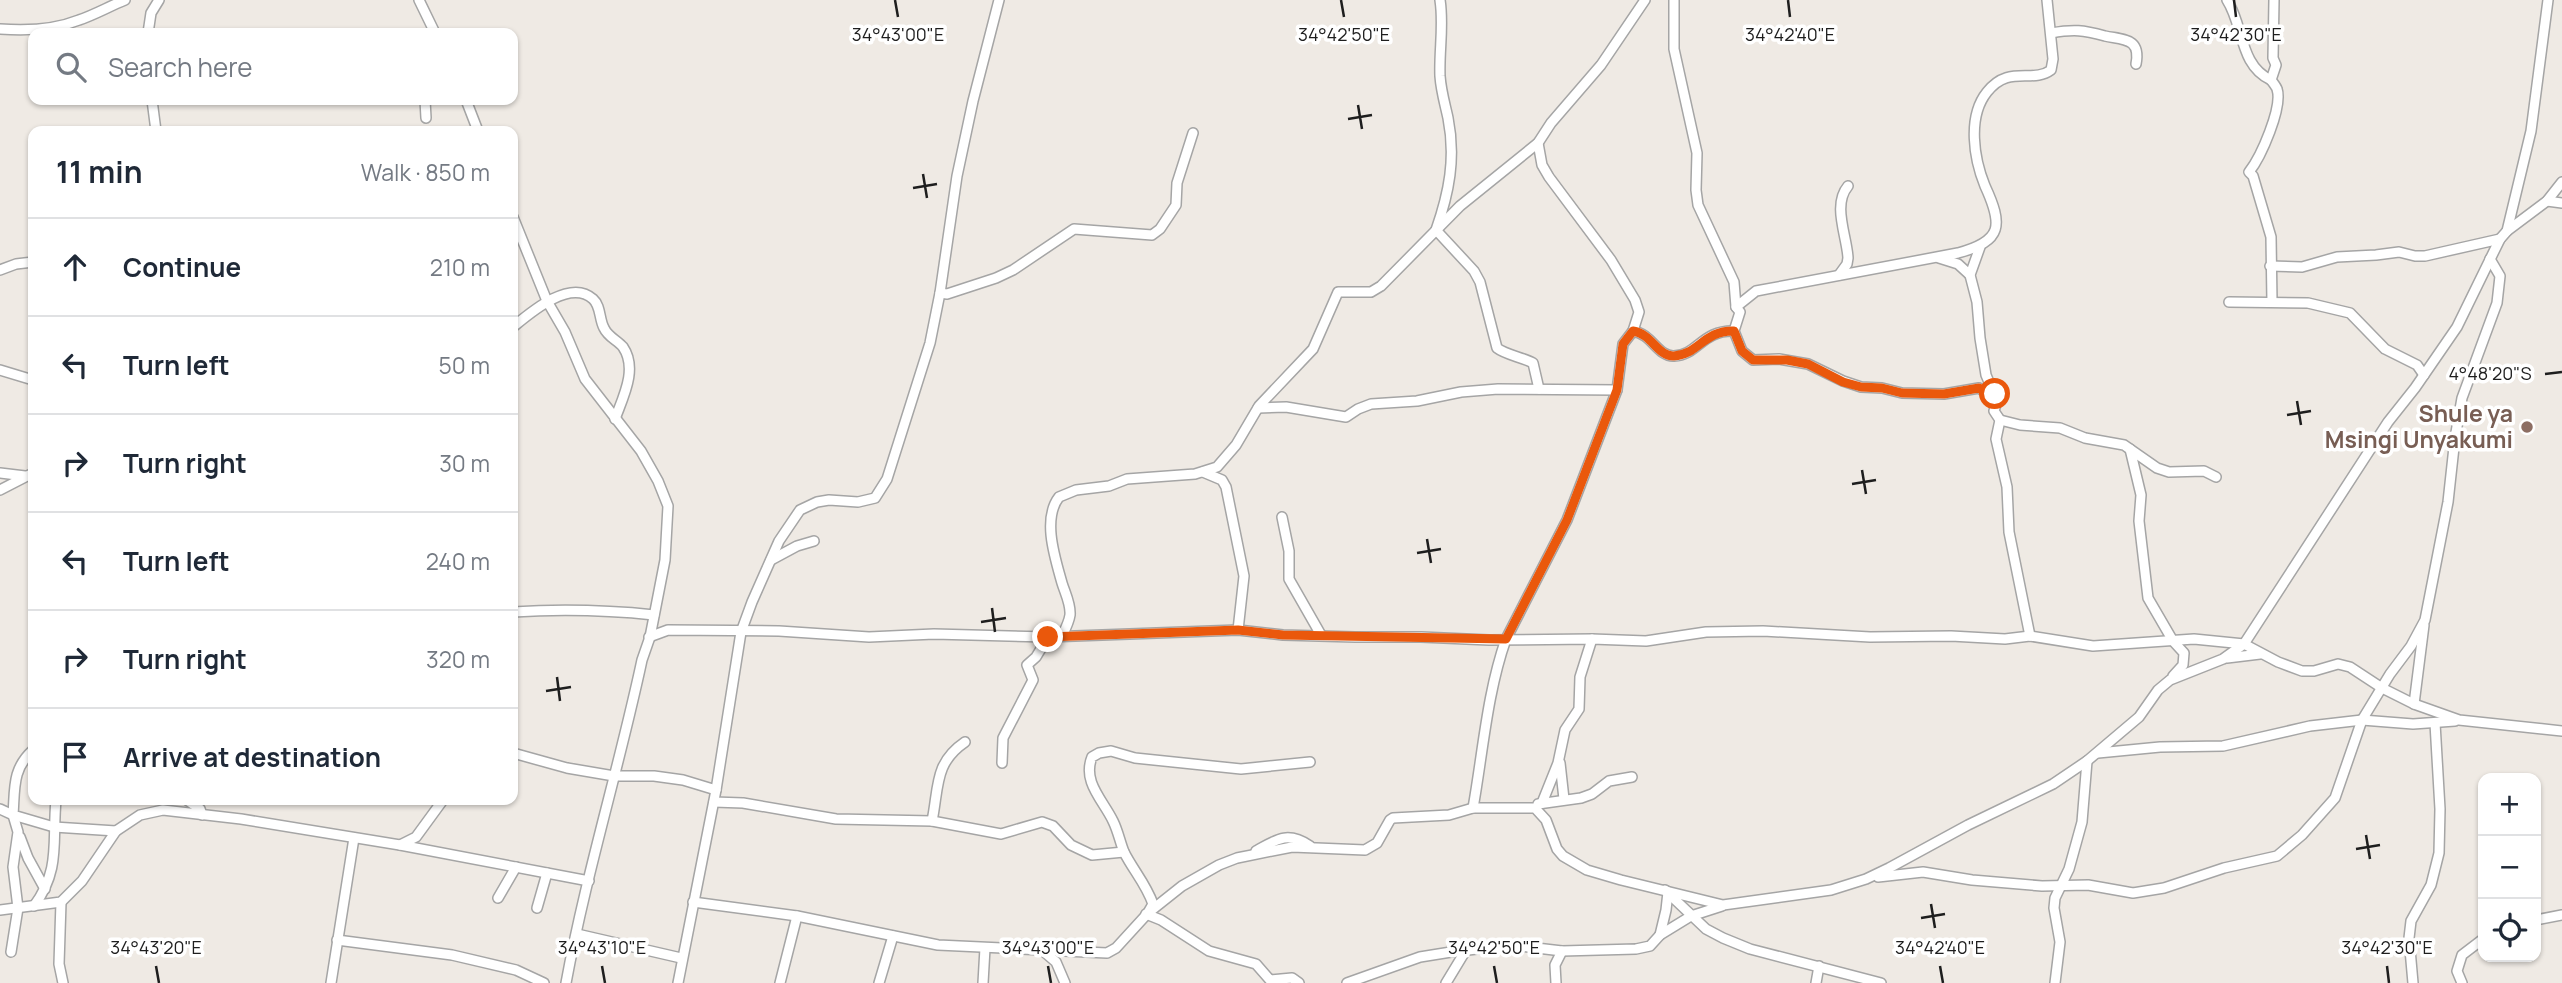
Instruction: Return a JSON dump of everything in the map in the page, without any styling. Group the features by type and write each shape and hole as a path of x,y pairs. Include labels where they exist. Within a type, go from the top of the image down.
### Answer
{"street":[{"path":"42,28 78,20 125,0"},
{"path":"149,28 151,13 159,0"},
{"path":"419,0 433,28"},
{"path":"678,983 714,802 741,632 779,541 800,510 829,500 867,501 875,498 887,479 922,370 940,293 957,176 999,0"},
{"path":"1436,230 1450,185 1452,164 1440,74 1440,0"},
{"path":"1062,636 1070,616 1057,565 1051,524 1051,511 1059,497 1076,490 1109,486 1127,479 1203,472 1217,467 1231,453 1258,408 1313,349 1338,292 1371,292 1381,286 1484,186 1538,143 1551,123 1601,65 1645,0"},
{"path":"1674,0 1674,49 1697,153 1698,205 1734,282 1736,307 1740,312 1734,331 1742,351 1753,360 1787,360 1808,364 1843,382 1861,387 1902,393 1944,394 1979,388 1997,401"},
{"path":"2047,0 2053,61 2050,70 2041,74 2003,77 1987,92 1978,109 1975,127 1977,159 1984,184 1994,204 1997,220 1991,237 1980,247 1970,275 1977,302 1986,375 1997,401 1994,411 2000,420 2020,425 2060,428 2085,438 2124,445 2157,468 2169,472 2204,471 2216,477"},
{"path":"2227,0 2237,18 2250,61 2255,69 2271,80 2277,88 2277,107 2270,131 2249,172 2253,176 2270,231 2272,302"},
{"path":"2271,80 2276,65 2273,58 2274,0"},
{"path":"2507,230 2531,131 2548,0"},
{"path":"0,30 28,29"},
{"path":"2051,33 2081,29 2124,39 2133,44 2136,50 2136,64"},
{"path":"153,105 155,126"},
{"path":"425,105 426,118"},
{"path":"468,105 476,126"},
{"path":"940,293 947,294 996,278 1074,229 1152,235 1160,229 1175,205 1177,183 1193,133"},
{"path":"1473,808 1498,659 1567,520 1617,390 1623,344 1633,331 1639,312 1635,300 1611,260 1549,177 1542,165 1538,143"},
{"path":"2223,659 2244,644 2388,422 2457,327 2500,239 2507,230 2547,201 2562,182"},
{"path":"1839,275 1848,258 1842,214 1842,197 1848,186"},
{"path":"2547,201 2562,203"},
{"path":"518,229 547,301 565,332 586,379 642,452 668,506 664,560 654,615 566,983"},
{"path":"1436,230 1477,276 1497,348 1533,363 1539,388"},
{"path":"2270,266 2302,267 2337,257 2376,256 2399,252 2410,256 2425,256 2500,239"},
{"path":"1736,307 1756,291 1980,247"},
{"path":"1935,257 1953,262 1970,275"},
{"path":"2414,704 2425,620 2448,502 2462,398 2497,303 2500,276 2490,259"},
{"path":"0,270 28,263"},
{"path":"1734,282 1756,291"},
{"path":"518,323 547,301 562,295 577,293 593,298 607,333 623,348 628,357 629,377 615,419"},
{"path":"2229,302 2308,303 2350,313 2385,349 2417,365 2424,375"},
{"path":"1633,331 1644,334 1666,355 1675,356 1688,352 1711,334 1734,331"},
{"path":"0,370 28,380"},
{"path":"1258,408 1286,407 1346,417 1371,404 1417,401 1461,392 1539,388 1617,390"},
{"path":"2000,420 1996,439 2007,487 2009,532 2030,636"},
{"path":"1866,880 1968,825 2053,784 2087,761 2139,717 2158,690 2183,665 2183,653 2148,598 2139,521 2141,495 2130,449"},
{"path":"1203,472 1222,480 1226,487 1244,576 1238,630"},
{"path":"0,473 28,475"},
{"path":"0,490 28,476"},
{"path":"1282,517 1289,551 1289,579 1321,635"},
{"path":"771,560 797,546 814,541"},
{"path":"518,612 577,609 654,615"},
{"path":"1347,983 1420,957 1466,950 1511,945 1562,951 1636,949 1650,946 1660,935 1691,916 1723,905 1807,895 1866,880 1923,872 1972,880 2042,886 2088,885 2133,893 2164,888 2224,868 2277,856 2302,835 2334,798 2362,720 2425,620"},
{"path":"649,637 668,630 779,631 869,637 934,634 1048,637 1238,630 1283,635 1646,641 1706,632 1763,631 1870,637 1951,636 2005,639 2030,636 2094,646 2194,639 2244,644 2260,654 2302,671 2314,671 2338,664 2350,667 2382,688 2414,704 2459,720"},
{"path":"1002,763 1003,738 1033,680 1027,665 1036,657 1048,637"},
{"path":"1542,803 1566,730 1579,709 1580,677 1592,639"},
{"path":"1489,640 1498,659"},
{"path":"2170,680 2223,659 2260,654"},
{"path":"2096,753 2160,747 2223,746 2310,726 2362,720 2435,723 2459,720 2562,731"},
{"path":"2413,983 2409,938 2411,921 2431,885 2439,853 2440,809 2435,723"},
{"path":"932,821 939,772 956,748 965,741"},
{"path":"1147,914 1153,904 1148,889 1124,852 1114,822 1090,779 1090,761 1100,752 1111,751 1135,758 1225,768 1310,762"},
{"path":"518,754 566,768 614,776 654,776 683,780 716,790"},
{"path":"28,755 17,771 13,815 25,852 45,889"},
{"path":"1559,756 1564,799"},
{"path":"2055,983 2060,942 2054,908 2070,869 2082,822 2087,761"},
{"path":"1522,807 1588,796 1609,780 1632,777"},
{"path":"714,802 743,803 836,819 932,821 1001,834 1042,822 1053,826 1070,845 1092,855 1124,852"},
{"path":"34,906 45,889 54,862 56,805"},
{"path":"163,810 167,805"},
{"path":"195,805 200,808 202,816"},
{"path":"400,845 416,836 439,805"},
{"path":"694,902 797,916 938,944 1107,953 1116,948 1147,914 1182,886 1219,865 1281,848 1365,850 1377,843 1393,818 1449,815 1473,808 1522,807 1535,808 1551,831 1557,849 1569,861 1587,870 1723,905"},
{"path":"0,808 13,815 54,827 116,831"},
{"path":"0,910 61,902 82,881 116,831 140,815 163,810 241,818 589,881"},
{"path":"11,952 18,908 13,867 18,832"},
{"path":"331,983 354,838"},
{"path":"498,898 516,867"},
{"path":"537,908 547,873"},
{"path":"2042,886 2055,902"},
{"path":"1666,891 1706,929 1750,949 1881,983"},
{"path":"1660,935 1666,911 1666,891"},
{"path":"61,902 59,964 63,983"},
{"path":"1147,914 1209,951 1256,964 1270,980 1292,978 1300,983"},
{"path":"2541,919 2562,915"},
{"path":"780,983 797,916"},
{"path":"577,934 681,958"},
{"path":"879,983 893,936"},
{"path":"337,940 452,956 516,970 544,983"},
{"path":"2462,983 2457,971 2462,955 2478,943"},
{"path":"983,983 985,948"},
{"path":"1543,948 1555,965"},
{"path":"1042,950 1056,962 1065,983"},
{"path":"1446,983 1466,950"},
{"path":"1556,983 1555,965 1562,951"},
{"path":"1816,983 1819,966"}],"place":[{"name":"Shule ya Msingi Unyakumi","path":"2527,427"}],"route":[{"path":"1048,637 1238,630 1283,635 1506,639 1567,520 1617,390 1623,344 1633,331 1644,334 1666,355 1675,356 1688,352 1711,334 1734,331 1742,351 1753,360 1779,359 1808,364 1843,382 1861,387 1930,394 1979,388 1997,401 1995,394"}]}
